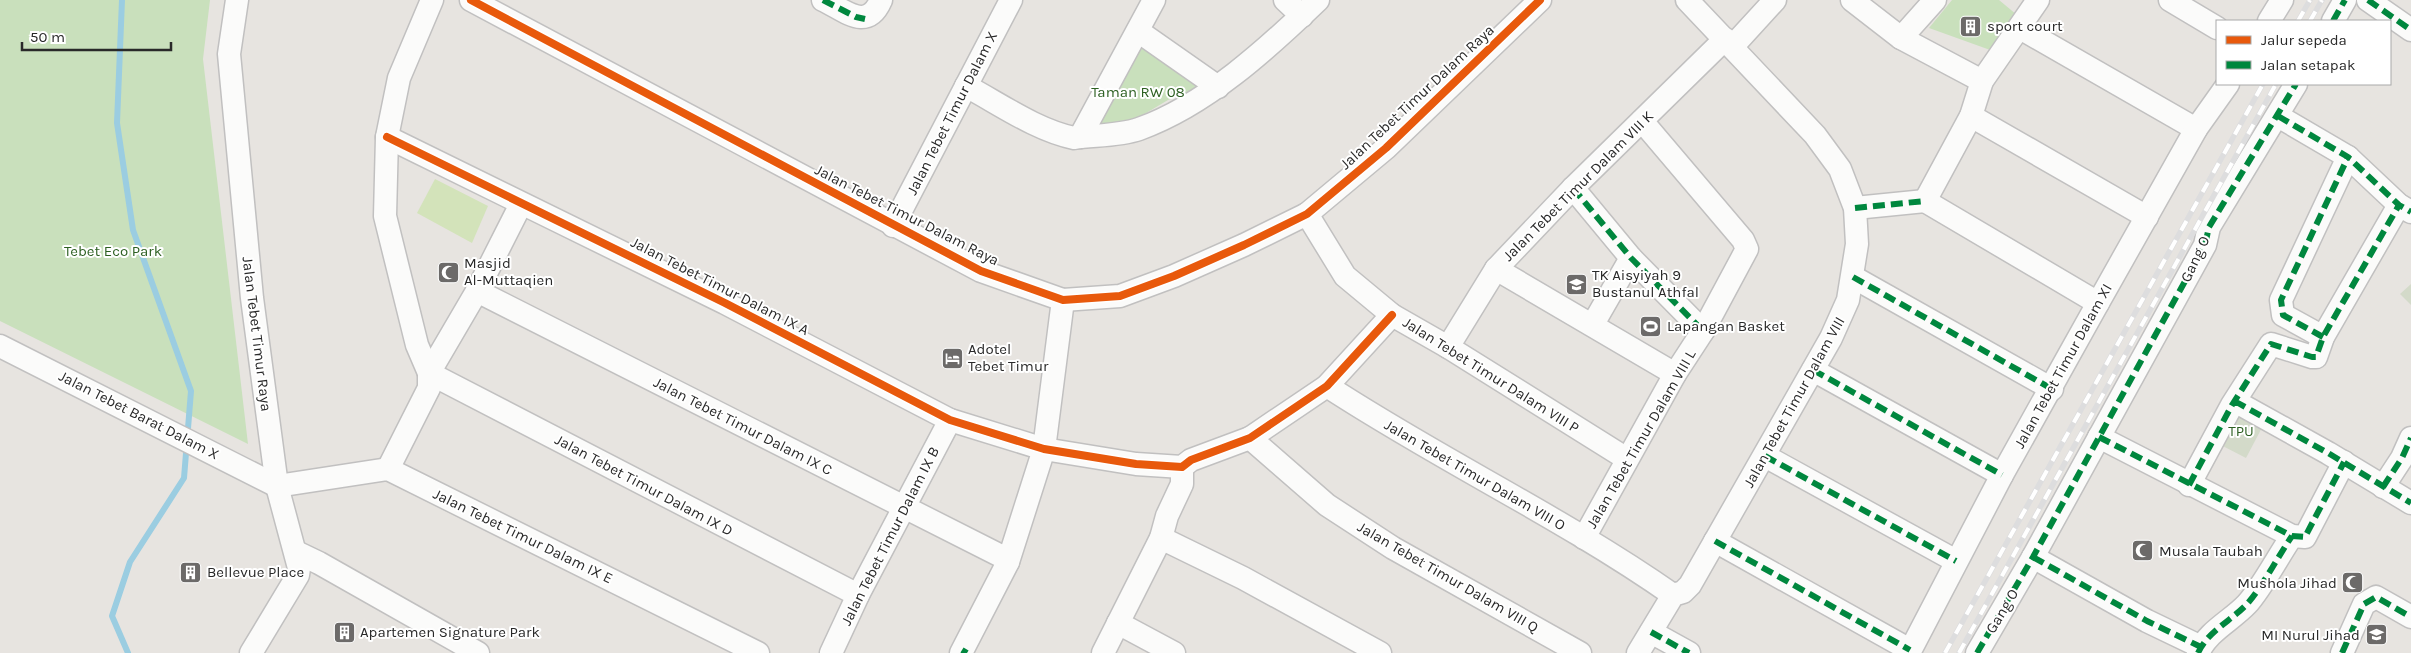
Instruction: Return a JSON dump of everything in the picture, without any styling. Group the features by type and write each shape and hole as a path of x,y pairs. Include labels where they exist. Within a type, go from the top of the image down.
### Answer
{"street":[{"name":"Jalan Tebet Timur Raya","path":"237,0 229,54 252,298 277,486 299,568 298,575 251,653"},
{"path":"277,486 388,469 429,388 429,373 417,345 386,216 386,137 399,78 432,0"},
{"name":"Jalan Tebet Timur Dalam Raya","path":"471,0 981,272 1063,300 1120,296 1174,276 1308,214 1386,148 1540,0"},
{"path":"823,0 856,17 865,19 873,15 881,0"},
{"name":"Jalan Tebet Timur Dalam X","path":"893,226 1011,0"},
{"path":"1080,137 1154,0"},
{"path":"1285,0 1302,16"},
{"path":"966,86 1045,128 1065,136 1080,137 1137,130 1172,114 1218,87 1302,16 1318,0"},
{"name":"Jalan Tebet Timur Dalam VIII","path":"1638,653 1673,595 1683,592 1690,585 1831,338 1848,300 1857,244 1855,208 1840,169 1815,135 1687,0"},
{"name":"Jalan Tebet Timur Dalam VIII K","path":"1448,347 1496,269 1573,188 1642,121 1775,0"},
{"path":"1852,0 1901,38 1982,81"},
{"path":"1901,38 1935,0"},
{"path":"1925,201 1970,116 1982,81 2038,0"},
{"path":"2170,0 2216,27"},
{"path":"2270,20 2282,0"},
{"path":"2334,20 2345,0"},
{"path":"2368,0 2411,30"},
{"path":"2020,28 2196,129"},
{"path":"1138,31 1218,87"},
{"name":"Jalan Tebet Timur Dalam XI","path":"1909,652 2002,476 2052,389 2098,303 2196,129 2227,85"},
{"name":"Gang O","path":"1977,653 2033,557 2205,245 2209,227 2295,85"},
{"path":"1970,116 2147,217"},
{"path":"2189,485 2234,403 2271,344 2312,358 2316,356 2323,337 2405,208 2348,157 2278,116"},
{"name":"Jalan Tebet Timur Dalam VIII L","path":"1584,538 1627,459 1703,331 1746,253 1746,246 1642,121"},
{"name":"Jalan Tebet Timur Dalam IX A","path":"386,137 725,303 950,420 1044,449 1136,464 1182,467"},
{"path":"2323,337 2283,315 2281,300 2348,157"},
{"path":"1573,188 1631,258 1703,331"},
{"path":"1855,208 1925,201 2098,303"},
{"path":"429,373 477,290 522,204"},
{"name":"Jalan Tebet Timur Dalam VIII P","path":"1308,214 1345,276 1392,314 1627,459"},
{"path":"1593,324 1631,258"},
{"path":"1496,269 1676,374"},
{"path":"1853,277 2052,389"},
{"name":"Jalan Tebet Timur Dalam IX C","path":"477,290 1003,557 1008,562"},
{"path":"963,652 1008,562 1044,449 1063,300"},
{"path":"1104,653 1161,538 1167,516 1182,484 1182,467 1191,460 1250,438 1327,386 1392,314"},
{"name":"Jalan Tebet Barat Dalam X","path":"0,346 277,486"},
{"path":"1813,370 2002,476"},
{"name":"Jalan Tebet Timur Dalam IX D","path":"429,373 858,595"},
{"name":"Jalan Tebet Timur Dalam VIII O","path":"1327,386 1388,426 1584,538 1673,595"},
{"path":"2234,403 2238,403 2344,462 2411,503"},
{"name":"Jalan Tebet Timur Dalam IX B","path":"832,653 858,595 950,420"},
{"path":"2099,437 2189,485 2298,537"},
{"name":"Jalan Tebet Timur Dalam VIII Q","path":"1250,438 1327,505 1393,548 1580,653"},
{"path":"2383,487 2402,458 2411,438"},
{"path":"1765,456 1956,562"},
{"path":"2033,557 2200,650 2221,625 2247,604 2298,537 2344,462"},
{"name":"Jalan Tebet Timur Dalam IX E","path":"388,469 758,653"},
{"path":"1161,538 1244,578 1380,653"},
{"path":"1715,541 1909,652"},
{"path":"296,552 320,563 478,653"},
{"path":"2342,653 2364,604 2376,597 2411,616"},
{"path":"1118,623 1174,653"},
{"path":"1651,632 1689,653"}],"green space":[{"name":"Tebet Eco Park","path":"0,0 210,0 203,59 248,444 0,321"},
{"path":"1952,0 1999,0 2017,15 1993,51 1929,28"},
{"name":"Taman RW 08","path":"1140,40 1206,85 1168,100 1131,122 1110,123 1093,129"},
{"path":"435,179 488,206 472,243 417,213"},
{"path":"2411,284 2411,305 2400,294"},
{"name":"TPU","path":"2235,404 2266,420 2246,458 2215,442"}],"waterway":[{"path":"122,0 117,123 133,230 191,391 184,478 130,562 112,616 128,653"}],"railway":[{"path":"2299,20 2310,0"},
{"path":"2311,20 2322,0"},
{"path":"1945,653 2262,85"},
{"path":"1959,653 2275,85"}],"marked path":[{"path":"823,0 856,17 865,19"},
{"path":"2334,20 2345,0"},
{"path":"2368,0 2411,30"},
{"path":"1977,653 2033,557 2205,245 2209,227 2295,85"},
{"path":"2278,116 2348,157 2399,205 2411,212"},
{"path":"2323,337 2283,315 2281,300 2348,157"},
{"path":"1573,188 1631,258 1703,331"},
{"path":"1855,208 1925,201"},
{"path":"2189,485 2232,405 2271,344 2316,357 2323,337 2399,205"},
{"path":"1853,277 2052,389"},
{"path":"1813,370 2002,475"},
{"path":"2234,403 2238,403 2328,453 2411,503"},
{"path":"2099,437 2292,536 2305,537 2344,462"},
{"path":"2383,487 2402,458 2411,438"},
{"path":"1765,456 1956,561"},
{"path":"2198,653 2208,638 2252,598 2292,536"},
{"path":"1715,541 1910,650"},
{"path":"2033,557 2147,621 2201,647"},
{"path":"2342,653 2364,604 2376,597 2411,617"},
{"path":"1651,632 1689,653"},
{"path":"962,650 967,653"}],"cycle path":[{"path":"471,0 981,271 1063,300 1120,296 1174,276 1307,214 1386,148 1540,0"},
{"path":"387,137 725,303 950,420 1044,449 1136,464 1182,467 1191,460 1250,438 1327,386 1392,315"}],"place":[{"name":"sport court","path":"1971,26"},
{"name":"Masjid Al-Muttaqien","path":"448,272"},
{"name":"TK Aisyiyah 9 Bustanul Athfal","path":"1576,284"},
{"name":"Lapangan Basket","path":"1651,326"},
{"name":"Adotel Tebet Timur","path":"952,358"},
{"name":"Musala Taubah","path":"2143,551"},
{"name":"Bellevue Place","path":"191,572"},
{"name":"Mushola Jihad","path":"2353,583"},
{"name":"Apartemen Signature Park","path":"344,632"},
{"name":"MI Nurul Jihad","path":"2376,635"}]}
